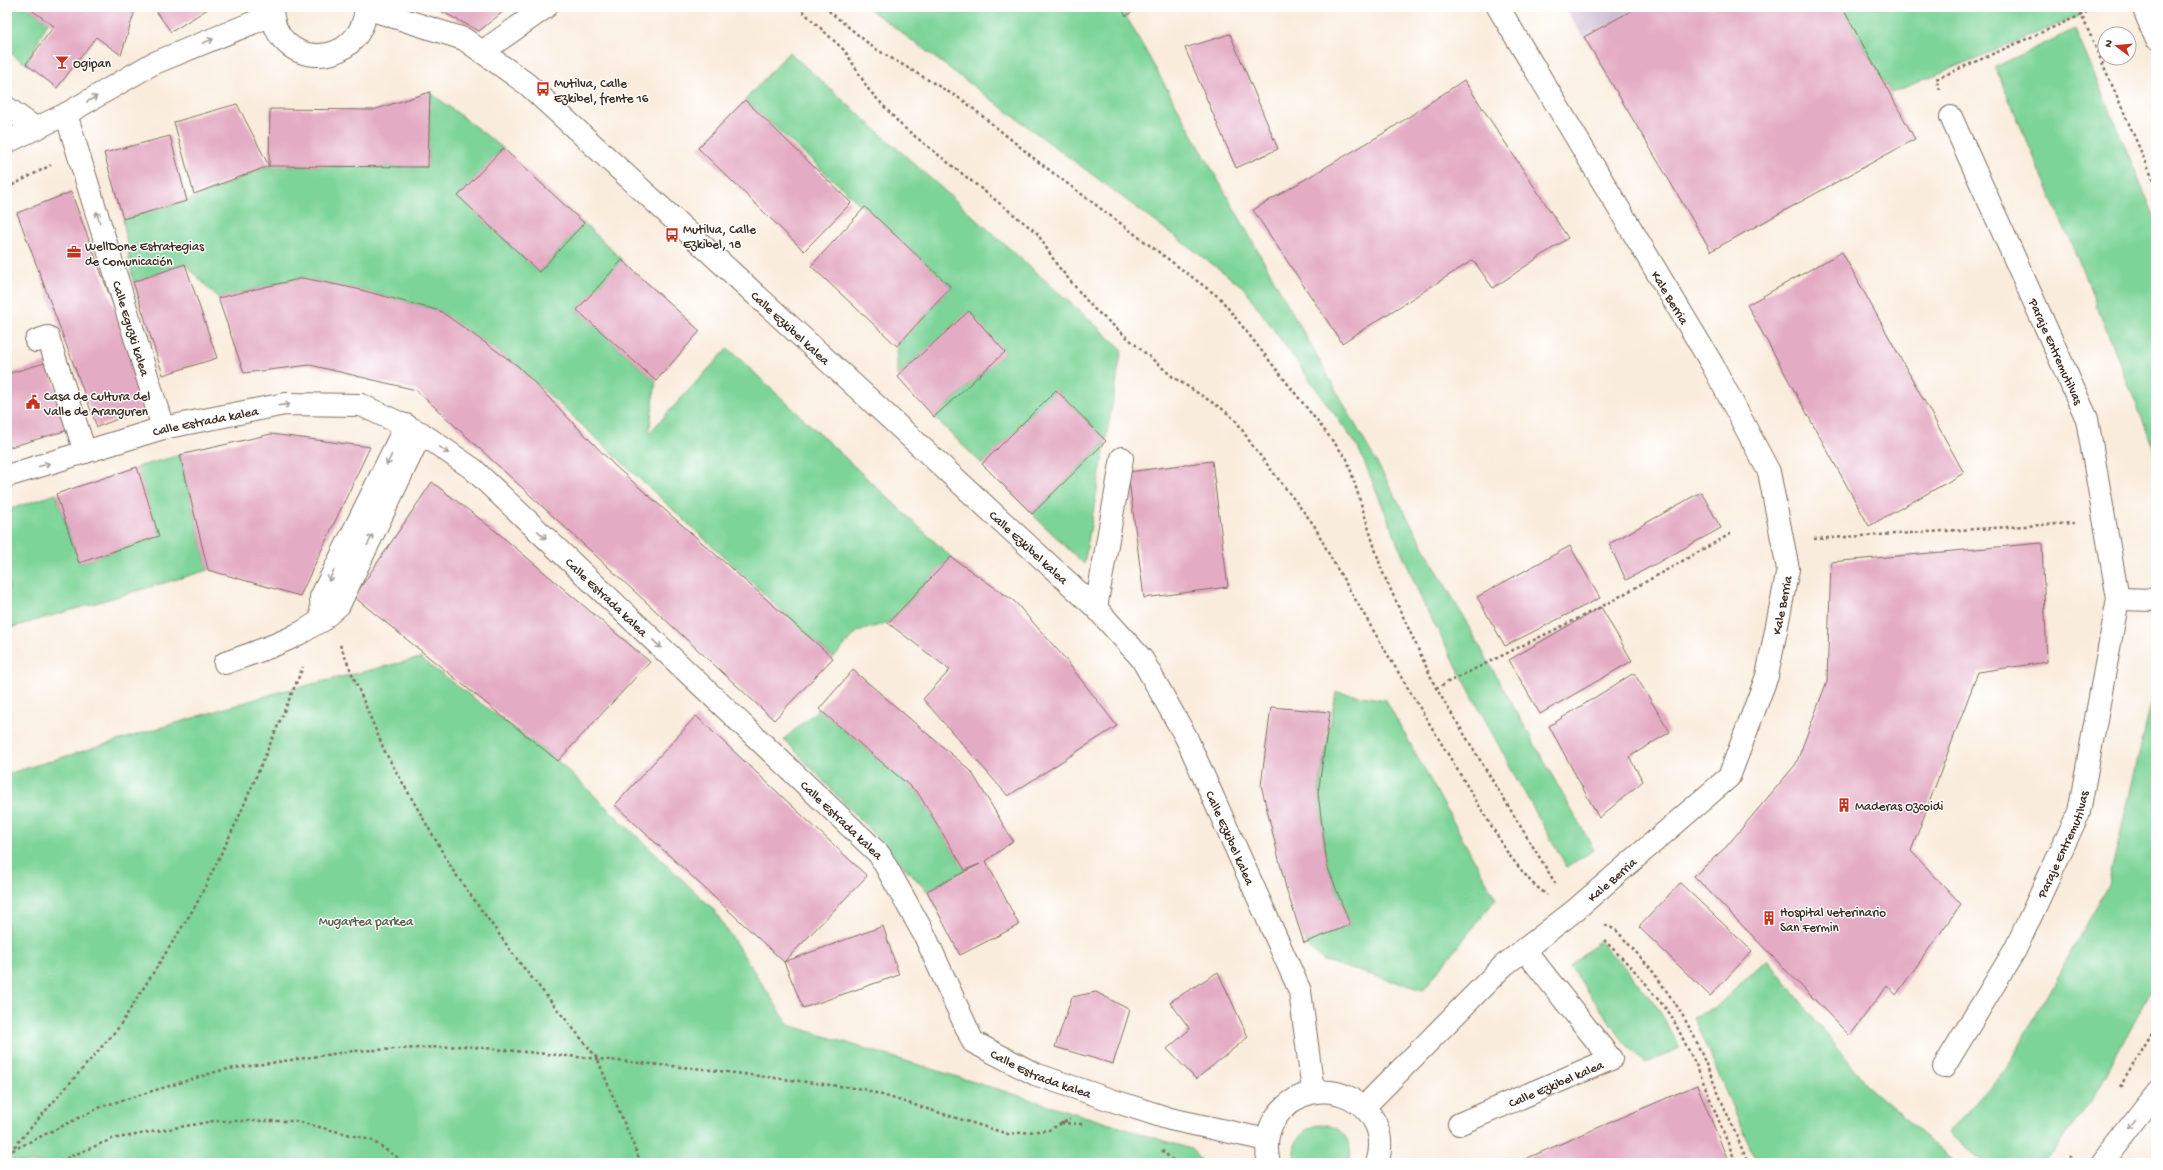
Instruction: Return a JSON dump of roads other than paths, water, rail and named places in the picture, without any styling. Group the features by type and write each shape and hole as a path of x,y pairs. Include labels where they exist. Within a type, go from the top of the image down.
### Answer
{"street":[{"path":"482,52 546,7"},
{"name":"Kale Berria","path":"1364,1107 1503,966 1574,911 1729,777 1768,676 1788,569 1769,472 1712,364 1498,7"},
{"path":"2143,7 2156,38"},
{"path":"7,142 66,114 152,64 272,11 277,30 286,43 299,52 314,56 330,55 345,48 356,38 363,24 366,8"},
{"name":"Calle Ezkibel kalea","path":"366,8 464,39 527,84 1096,608 1142,659 1186,737 1300,991 1313,1091"},
{"path":"7,108 35,128"},
{"name":"Calle Eguzki kalea","path":"66,114 163,428"},
{"name":"Paraje Entremutilvas","path":"1944,1067 2015,950 2080,812 2118,599 2087,419 1951,117"},
{"path":"36,341 48,337 85,452"},
{"name":"Calle Estrada kalea","path":"7,476 163,428 285,404 361,405 413,429 472,469 879,854 924,934 973,1042 1035,1074 1108,1099 1170,1119 1267,1140"},
{"path":"225,663 280,644 322,621 321,597 413,429"},
{"path":"1096,608 1122,458"},
{"path":"2118,599 2156,600"},
{"name":"Calle Ezkibel kalea","path":"1459,1124 1611,1059 1524,949"},
{"path":"1269,1163 1267,1140 1272,1123 1282,1108 1296,1097 1313,1091 1331,1091 1343,1095 1364,1107 1374,1122 1380,1139 1377,1163"},
{"path":"2102,1163 2156,1093"}],"place":[{"name":"Ogipan","path":"62,62"},
{"name":"Mutilva, Calle Ezkibel, frente 16","path":"543,89"},
{"name":"Mutilva, Calle Ezkibel, 18","path":"672,235"},
{"name":"WellDone Estrategias de Comunicación","path":"74,252"},
{"name":"Casa de Cultura del Valle de Aranguren","path":"33,402"},
{"name":"Maderas Ozcoidi","path":"1844,805"},
{"name":"Hospital veterinario San Fermin","path":"1769,918"}],"park label":[{"name":"Mugartea parkea","path":"366,920"}]}
